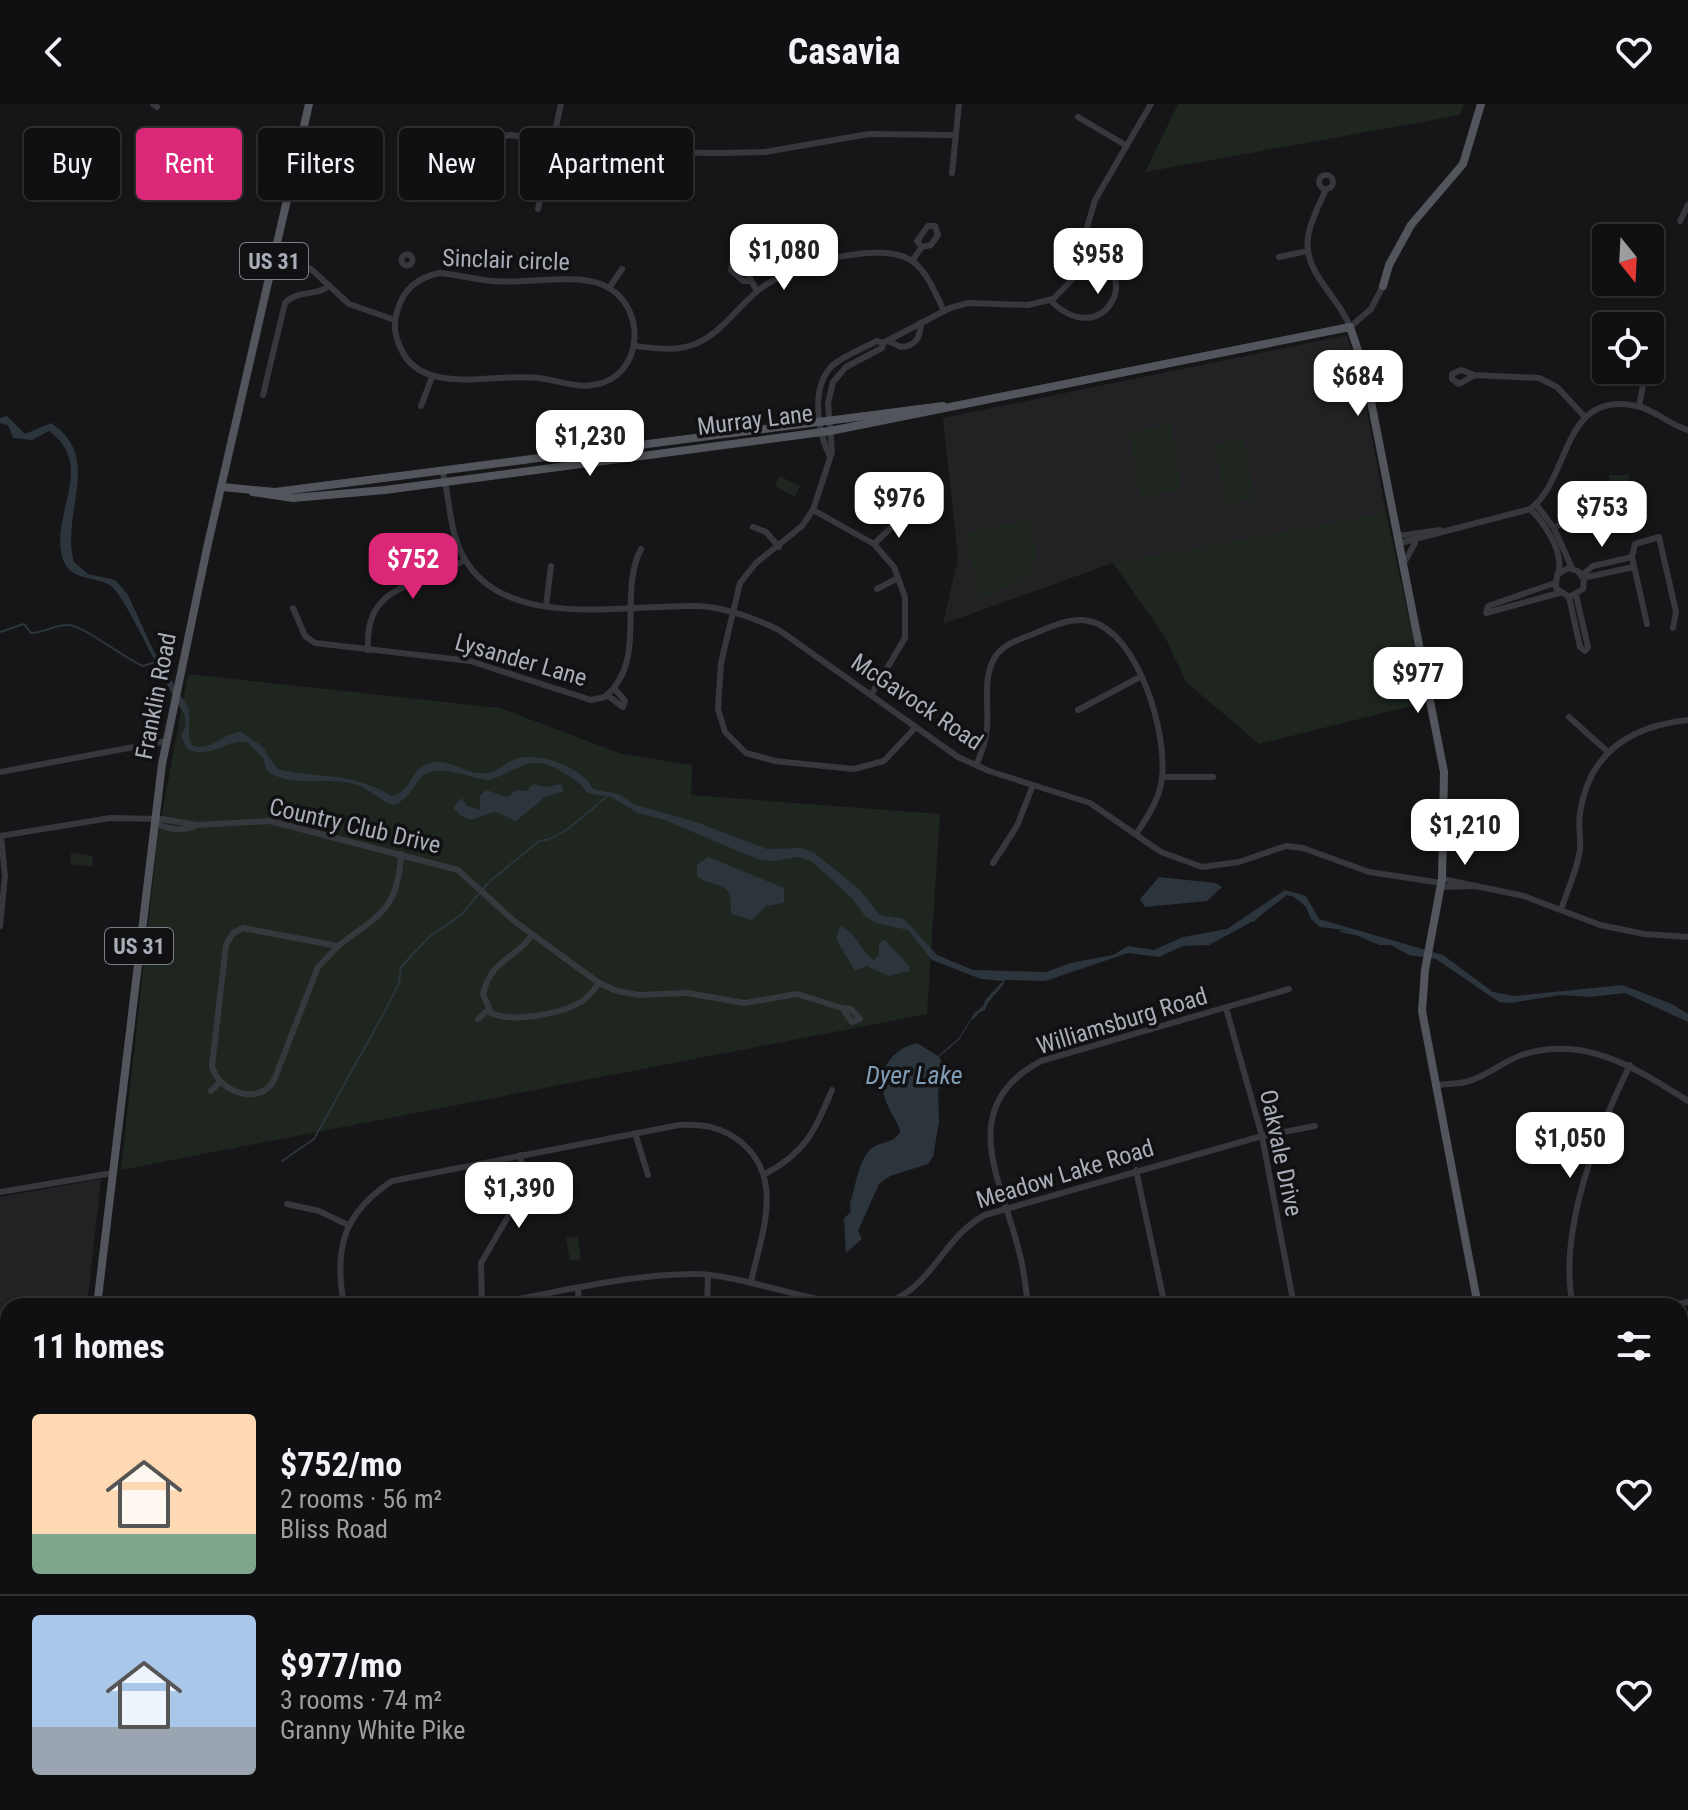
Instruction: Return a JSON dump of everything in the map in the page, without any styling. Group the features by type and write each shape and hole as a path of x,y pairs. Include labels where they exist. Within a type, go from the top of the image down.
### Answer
{"main road":[{"name":"Franklin Road","path":"98,1298 166,741 309,104"},
{"path":"1383,286 1389,265 1411,225 1463,164 1481,104"},
{"path":"1350,327 1363,362 1444,772 1442,883 1425,970 1422,1011 1476,1298"},
{"name":"Murray Lane","path":"222,487 293,498 446,482 826,432 1350,327"},
{"name":"Murray Lane","path":"253,492 825,419 976,403"}],"street":[{"path":"554,128 561,104"},
{"path":"952,173 953,135 959,104"},
{"path":"825,419 833,382 846,367 882,348 886,342 944,311 968,303 1028,305 1050,300 1072,280 1084,249 1095,200 1151,104"},
{"path":"1078,117 1127,146"},
{"path":"693,152 765,152 891,132 953,135"},
{"path":"1326,189 1308,234 1308,251 1317,276 1342,308 1350,327 1371,309 1383,286"},
{"path":"538,209 540,200"},
{"path":"1680,221 1688,205"},
{"path":"912,261 922,247"},
{"path":"1050,300 1066,316 1085,320 1108,308 1116,291 1113,270 1098,253 1084,249"},
{"path":"1279,257 1308,251"},
{"path":"634,346 671,349 693,345 709,337 757,291 787,272 834,259 872,253 892,254 912,261 929,281 944,311"},
{"path":"274,259 311,269 349,304 395,320 395,334 402,353 410,364 432,377 442,380 505,375 594,385 611,379 626,363 634,346 631,311 609,288 622,269"},
{"path":"410,265 418,280"},
{"name":"Sinclair circle","path":"395,320 400,301 418,280 439,273 492,281 590,281 609,288"},
{"path":"749,281 757,291"},
{"path":"263,395 285,303 295,294 322,291 329,286"},
{"path":"915,728 893,754 870,767 854,769 775,761 746,753 725,732 718,709 721,663 740,583 756,563 802,526 813,510 830,457 821,380 830,368 877,341 901,347 914,344 919,338 921,323"},
{"path":"1475,375 1539,378 1557,387 1585,417"},
{"path":"421,406 432,377"},
{"path":"1639,406 1643,384"},
{"path":"1399,539 1533,507 1585,417 1611,406 1639,406 1688,430"},
{"name":"McGavock Road","path":"442,470 450,526 465,560 491,588 517,602 546,606 701,606 732,613 779,630 958,757 1090,803 1161,852 1202,867 1239,862 1286,846 1303,848 1369,872 1478,886 1524,896 1600,925 1644,934 1688,937"},
{"path":"1554,528 1570,519 1587,526 1601,525 1597,500"},
{"path":"1533,507 1554,528 1572,568 1583,578"},
{"path":"1533,507 1559,560 1555,583 1559,593"},
{"path":"813,510 874,544 898,578 905,597 907,630 898,655 871,695"},
{"path":"874,544 904,515"},
{"path":"753,527 766,532 779,547"},
{"path":"1404,563 1412,544 1444,530"},
{"path":"1647,624 1632,557 1635,544 1659,537 1676,612 1673,628"},
{"path":"1399,539 1422,539"},
{"name":"Lysander Lane","path":"293,608 305,636 315,643 470,661 591,700 607,695 614,688 628,656 631,576 641,549"},
{"path":"1555,583 1488,606 1486,613 1559,593 1572,596 1583,589 1583,578 1593,566 1632,557"},
{"path":"368,650 370,615 380,600 465,560"},
{"path":"546,606 551,566"},
{"path":"1583,578 1634,567"},
{"path":"1557,575 1572,568"},
{"path":"877,589 898,578"},
{"path":"1572,596 1588,647 1585,651 1580,647 1572,596"},
{"path":"977,764 987,732 988,672 999,652 1007,645 1048,628 1080,619 1089,621 1109,630 1155,706 1162,777 1156,800 1137,833"},
{"path":"1078,710 1140,677"},
{"path":"607,695 623,707 625,701 614,688"},
{"path":"1569,717 1608,752"},
{"path":"1561,910 1580,850 1580,814 1586,790 1608,752 1633,733 1656,723 1688,720"},
{"path":"0,772 166,741"},
{"path":"1162,777 1213,777"},
{"path":"993,863 1017,826 1033,785"},
{"name":"Country Club Drive","path":"0,836 99,819 154,821 161,827 174,828 270,821 458,870 532,935 599,983 632,994 687,993 745,1003 797,994 842,1008"},
{"path":"0,836 5,876 0,926"},
{"path":"338,946 253,928 239,929 231,935 225,950 213,1058 213,1072 220,1082 230,1089 251,1093 270,1088 318,967 338,946 389,907 399,884 401,854"},
{"path":"532,935 522,947 493,969 483,994 488,1010 506,1018 570,1007 584,1000 599,983"},
{"name":"Williamsburg Road","path":"1027,1298 1020,1252 989,1139 991,1117 1007,1085 1041,1061 1289,989"},
{"name":"Oakvale Drive","path":"1226,1008 1262,1136 1292,1298"},
{"path":"478,1019 488,1010"},
{"path":"1435,1085 1468,1081 1520,1056 1547,1049 1585,1049 1630,1065 1688,1101"},
{"path":"1573,1298 1572,1241 1592,1149 1630,1065"},
{"path":"211,1091 220,1082"},
{"path":"765,1174 787,1163 804,1147 832,1090"},
{"path":"343,1298 339,1263 348,1225 371,1195 392,1181 679,1125 723,1129 751,1150 765,1174 766,1210 751,1282"},
{"name":"Meadow Lake Road","path":"894,1298 918,1284 968,1224 1006,1208 1262,1136 1315,1126"},
{"path":"635,1133 648,1175"},
{"path":"481,1298 481,1263 519,1198 521,1155"},
{"path":"1136,1170 1163,1298"},
{"path":"0,1192 113,1173"},
{"path":"287,1204 319,1211 348,1225"},
{"path":"707,1298 708,1275"},
{"name":"Meadow Lake Road","path":"527,1298 667,1276 708,1275 817,1298"},
{"path":"578,1289 579,1298"}],"shaded area":[{"path":"1178,104 1464,104 1460,115 1145,172"},
{"path":"1347,335 1362,383 1386,513 1113,563 943,624 958,558 943,418"},
{"path":"1171,424 1182,490 1140,497 1129,432"},
{"path":"1244,439 1255,499 1225,504 1215,444"},
{"path":"1609,475 1629,475 1629,497 1609,497"},
{"path":"779,476 800,486 795,497 775,486"},
{"path":"1386,513 1427,702 1259,744 1186,682 1165,637 1113,563"},
{"path":"1032,519 1036,557 1031,577 979,599 966,537 970,532"},
{"path":"188,674 500,708 622,754 692,765 691,795 940,814 927,1014 121,1170 158,835"},
{"path":"71,853 93,856 92,867 70,864"},
{"path":"101,1179 88,1298 0,1298 0,1197"},
{"path":"578,1237 581,1259 570,1261 566,1238"}],"water":[{"name":"Dyer Lake","path":"7,416 25,434 51,423 67,437 75,452 78,469 71,543 74,562 88,574 115,580 128,595 154,652 189,709 189,738 193,746 207,746 241,732 262,746 277,769 361,782 392,796 403,790 421,767 435,762 480,773 492,772 516,759 548,759 580,774 593,789 618,794 636,805 696,822 767,849 800,848 813,852 859,889 880,915 904,919 937,955 973,970 1046,972 1070,963 1113,955 1128,946 1154,950 1183,937 1227,929 1285,890 1306,896 1319,919 1443,955 1493,992 1514,996 1622,985 1672,1004 1688,1014 1688,1022 1625,993 1590,997 1561,995 1499,1002 1436,959 1409,955 1391,945 1379,945 1344,930 1320,927 1311,919 1306,907 1287,895 1253,921 1209,945 1183,946 1159,957 1128,953 1045,981 1005,980 985,1010 975,1014 959,1040 939,1057 947,1071 938,1091 939,1122 933,1157 928,1164 890,1176 879,1184 858,1231 862,1239 846,1253 844,1218 851,1212 850,1204 862,1162 869,1151 894,1139 900,1132 883,1087 885,1068 890,1059 897,1052 917,1043 938,1056 959,1038 975,1012 984,1008 985,1000 1003,981 981,979 932,960 908,930 876,923 865,916 852,898 811,861 798,857 772,861 757,859 662,819 638,813 611,797 587,793 571,778 542,764 525,765 488,780 435,771 420,779 406,797 393,805 349,783 278,777 267,771 263,758 247,742 203,752 187,749 181,736 186,725 184,713 118,593 111,586 76,574 65,564 60,539 71,474 63,444 49,431 32,440 13,438 8,425 0,423 0,418"},
{"path":"533,784 546,787 561,784 564,791 545,797 516,821 496,812 469,819 453,807 462,798 467,806 480,810 480,796 486,790 507,797 517,790 527,791"},
{"path":"708,857 784,888 784,903 766,906 752,920 731,914 726,890 697,877 697,865"},
{"path":"1159,877 1215,883 1222,887 1207,901 1145,907 1140,899"},
{"path":"840,926 851,933 874,960 879,955 879,943 885,940 909,966 909,971 888,976 867,966 855,971 836,939"}],"waterway":[{"path":"0,632 24,624 31,633 69,625 85,631 143,666 155,662"},
{"path":"600,802 609,795"},
{"path":"282,1161 314,1139 386,1009 399,983 401,967 429,937 461,915 488,883 539,841 568,829 597,805"},
{"path":"1253,921 1263,912"},
{"path":"1341,931 1354,934"},
{"path":"973,1018 990,999"}]}
